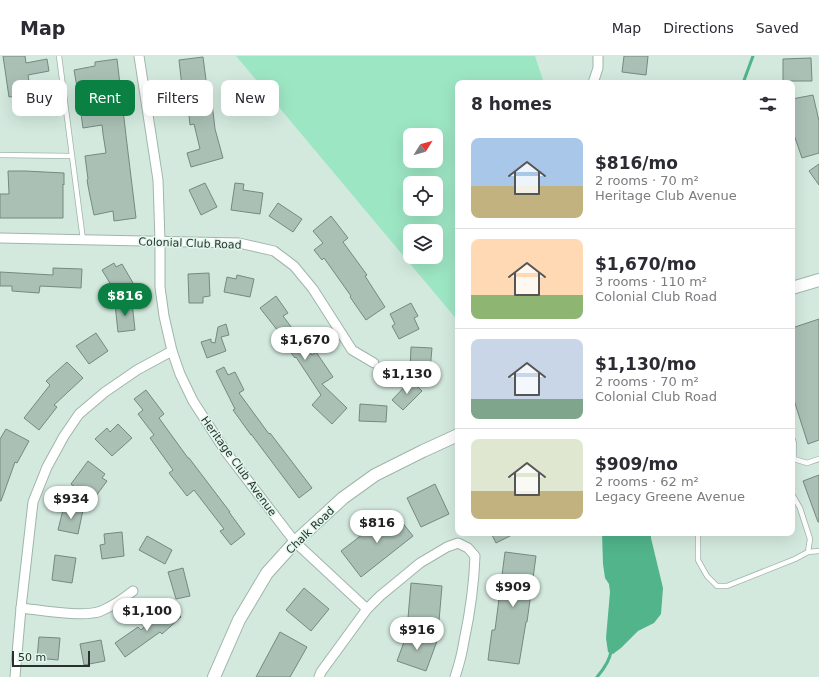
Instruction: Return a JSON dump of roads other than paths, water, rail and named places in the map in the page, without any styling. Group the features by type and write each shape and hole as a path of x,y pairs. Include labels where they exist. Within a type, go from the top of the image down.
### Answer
{"street":[{"name":"Heritage Club Avenue","path":"139,56 158,180 160,287 164,316 172,351 180,374 193,401 226,452 295,542 367,609"},
{"path":"594,80 598,68 598,56"},
{"name":"Colonial Club Road","path":"0,238 239,243 274,251 294,266 313,289 352,350 374,363"},
{"path":"795,287 819,280"},
{"path":"15,677 33,502 46,467 79,414 105,392 137,370 172,351"},
{"name":"Chalk Road","path":"214,677 239,620 267,573 295,542 344,498 375,476 455,436"},
{"path":"319,677 321,672 367,609 380,596 420,563 447,547 458,543 468,548 475,556 469,619 459,666 455,677"},
{"path":"21,608 53,612 84,613 100,611 120,601 133,591"}],"lane":[{"path":"59,56 83,240"},
{"path":"0,155 72,156"},
{"path":"795,459 807,463 819,459"},
{"path":"795,499 800,508 810,539 808,552"},
{"path":"698,536 698,560 707,576 717,586 727,586 795,559 808,552 819,551"}],"waterway":[{"path":"744,80 753,56"},
{"path":"597,677 606,665 611,651"}]}
